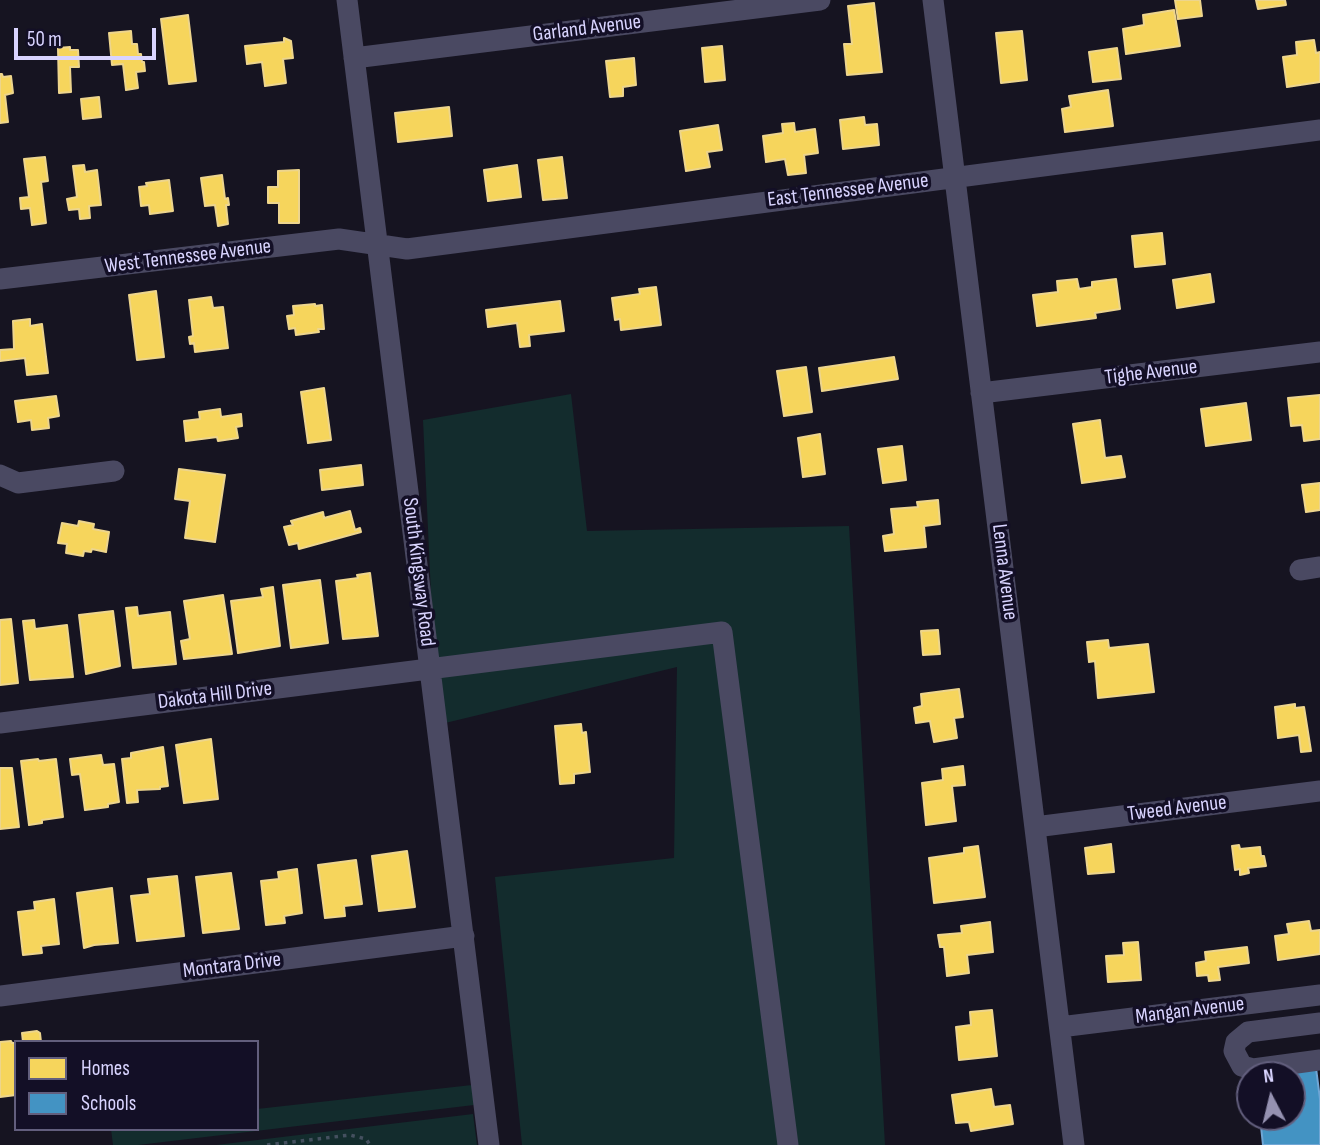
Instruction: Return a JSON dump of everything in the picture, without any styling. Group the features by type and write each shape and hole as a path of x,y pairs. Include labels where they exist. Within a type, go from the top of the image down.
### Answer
{"street":[{"name":"South Kingsway Road","path":"347,0 489,1145"},
{"name":"Garland Avenue","path":"354,58 820,0"},
{"name":"Lenna Avenue","path":"933,0 1074,1145"},
{"name":"East Tennessee Avenue","path":"376,245 407,249 1320,130"},
{"name":"West Tennessee Avenue","path":"0,279 339,239 376,245"},
{"name":"Tighe Avenue","path":"981,393 1320,352"},
{"path":"0,475 18,483 114,471"},
{"name":"Dakota Hill Drive","path":"0,723 722,632 788,1145"},
{"name":"Tweed Avenue","path":"1035,827 1320,791"},
{"name":"Montara Drive","path":"0,996 464,936"},
{"name":"Mangan Avenue","path":"1059,1027 1320,995"},
{"path":"1320,1023 1248,1032 1237,1042 1234,1051 1242,1066 1253,1069 1320,1060"}],"path":[{"path":"267,1145 350,1135 366,1139 370,1145"}],"green space":[{"path":"571,394 587,531 849,526 885,1145 522,1145 495,877 674,858 677,667 437,725 423,420"},
{"path":"472,1085 474,1105 259,1131 259,1109"},
{"path":"473,1114 477,1145 216,1145"},
{"path":"111,1131 256,1131 138,1145 113,1145"}],"building: Homes":[{"path":"1175,0 1200,0 1202,16 1178,19"},
{"path":"1256,0 1285,0 1286,5 1258,9"},
{"path":"874,3 882,72 847,75 844,44 852,44 848,6"},
{"path":"1174,10 1180,46 1126,54 1123,29 1144,25 1143,15"},
{"path":"188,15 196,81 169,84 161,19"},
{"path":"131,31 132,44 137,44 145,71 136,72 138,88 126,90 123,64 112,65 109,33"},
{"path":"1022,31 1027,80 1001,83 996,33"},
{"path":"284,38 291,41 293,58 283,59 286,83 265,86 262,62 247,64 245,46 284,42"},
{"path":"1314,40 1316,53 1320,52 1320,82 1287,87 1283,57 1297,55 1296,42"},
{"path":"722,46 725,80 705,82 702,48"},
{"path":"70,47 70,50 78,50 79,67 70,67 71,92 59,93 58,48"},
{"path":"1117,48 1121,79 1093,82 1089,52"},
{"path":"634,58 636,85 623,87 623,96 610,97 606,61"},
{"path":"0,74 3,77 11,76 13,93 5,95 8,122 0,123"},
{"path":"1108,90 1113,126 1065,132 1062,109 1071,107 1069,96"},
{"path":"99,97 101,117 83,119 81,99"},
{"path":"449,107 452,136 398,142 395,113"},
{"path":"864,117 865,125 877,124 879,145 843,149 840,120"},
{"path":"794,123 795,132 815,129 818,153 804,155 806,173 788,175 785,159 766,162 763,136 783,133 782,124"},
{"path":"718,125 722,150 707,152 710,167 686,171 680,131"},
{"path":"45,157 48,181 41,182 46,223 32,225 30,208 21,209 20,198 29,197 24,159"},
{"path":"562,157 567,198 543,200 538,160"},
{"path":"84,165 85,172 97,170 101,205 89,206 90,218 80,219 79,209 69,210 67,199 77,197 73,166"},
{"path":"517,165 521,197 488,201 484,170"},
{"path":"299,170 299,223 279,223 279,203 268,203 268,187 278,187 278,171"},
{"path":"222,175 225,199 228,198 229,205 226,205 228,224 218,226 215,205 205,206 201,178"},
{"path":"169,180 173,211 150,214 149,205 141,206 139,187 147,186 146,183"},
{"path":"1162,233 1165,264 1135,267 1132,236"},
{"path":"1210,274 1214,302 1177,308 1173,280"},
{"path":"1077,279 1079,289 1092,287 1092,282 1116,279 1120,309 1095,313 1096,318 1037,326 1033,295 1058,292 1057,281"},
{"path":"656,287 661,325 621,330 620,319 615,320 612,298 640,294 639,289"},
{"path":"156,291 164,357 137,360 129,295"},
{"path":"211,297 213,308 223,307 228,348 195,352 194,343 190,344 189,337 193,336 189,300"},
{"path":"560,301 564,331 529,335 530,346 520,347 517,323 488,327 486,310"},
{"path":"322,305 324,329 296,335 295,328 289,329 287,316 294,315 293,306"},
{"path":"30,319 30,326 42,324 48,373 27,375 25,358 0,361 0,350 14,349 13,321"},
{"path":"894,357 898,379 822,391 819,368"},
{"path":"806,367 812,412 784,416 777,371"},
{"path":"324,388 331,440 308,443 301,392"},
{"path":"1320,395 1320,439 1304,441 1302,425 1291,426 1288,398"},
{"path":"56,396 59,416 48,418 49,428 32,430 31,420 18,422 15,401"},
{"path":"1246,403 1251,440 1206,446 1201,409"},
{"path":"220,409 221,417 241,414 242,426 236,427 238,438 218,441 217,437 186,441 184,421 200,419 199,412"},
{"path":"1100,420 1105,458 1121,456 1125,477 1082,483 1073,424"},
{"path":"820,434 825,474 803,477 798,438"},
{"path":"902,446 906,480 883,483 878,449"},
{"path":"361,465 363,485 322,490 320,470"},
{"path":"179,469 225,475 215,542 185,538 190,501 175,499"},
{"path":"1320,483 1320,510 1306,512 1302,485"},
{"path":"938,500 940,524 924,526 926,547 885,551 883,536 894,534 891,509 918,507 917,502"},
{"path":"350,511 355,530 360,528 361,532 299,549 298,543 289,545 284,527 293,525 291,521 323,512 324,518"},
{"path":"79,521 94,524 93,529 109,532 106,552 92,549 91,552 84,551 83,556 66,553 67,544 58,543 62,523 78,526"},
{"path":"370,573 378,636 343,639 336,581 358,578 357,575"},
{"path":"320,580 328,643 291,648 283,585"},
{"path":"273,587 280,646 238,653 231,601 263,597 261,589"},
{"path":"223,595 232,654 184,659 181,641 190,639 184,601"},
{"path":"137,607 138,616 170,612 176,664 133,668 126,608"},
{"path":"113,611 120,666 86,674 79,615"},
{"path":"11,619 18,683 0,685 0,620"},
{"path":"34,620 35,629 67,625 73,677 30,680 23,621"},
{"path":"938,630 940,654 923,655 921,631"},
{"path":"1108,640 1109,648 1148,644 1154,692 1098,698 1095,661 1089,662 1087,642"},
{"path":"959,689 963,717 954,718 957,738 934,742 930,721 916,723 914,708 922,706 921,694"},
{"path":"1295,704 1295,708 1304,707 1311,751 1301,752 1299,735 1278,738 1275,707"},
{"path":"581,724 582,733 586,732 590,772 574,774 574,783 560,784 555,726"},
{"path":"211,739 218,799 184,803 176,745"},
{"path":"163,747 168,786 137,790 138,802 127,803 122,759 131,758 131,753"},
{"path":"101,755 103,765 114,764 119,802 108,804 108,807 85,810 80,774 72,775 70,759"},
{"path":"56,759 63,817 29,825 21,761"},
{"path":"963,766 965,785 952,786 956,821 926,825 922,783 943,780 942,769"},
{"path":"0,768 12,768 19,827 0,829"},
{"path":"1111,844 1114,872 1088,874 1085,848"},
{"path":"1239,845 1240,849 1260,847 1266,866 1248,868 1249,873 1240,875 1240,869 1235,870 1232,846"},
{"path":"978,846 985,897 934,903 929,858 964,853 964,848"},
{"path":"407,851 415,907 379,911 372,856"},
{"path":"356,860 362,904 344,906 345,916 325,918 318,865"},
{"path":"297,869 302,913 284,916 285,923 266,925 261,881 279,879 278,872"},
{"path":"231,873 239,929 203,933 196,877"},
{"path":"177,876 184,936 137,941 131,896 150,894 148,879"},
{"path":"112,888 118,943 84,948 77,893"},
{"path":"54,899 59,944 41,946 42,953 23,955 18,912 35,910 34,902"},
{"path":"1309,921 1311,931 1320,930 1320,954 1278,960 1275,936 1289,934 1287,924"},
{"path":"990,922 993,952 967,955 969,973 947,976 944,947 940,947 938,935 962,933 961,926"},
{"path":"1138,942 1141,980 1108,982 1106,956 1124,955 1123,943"},
{"path":"1247,947 1249,963 1218,967 1220,980 1209,981 1208,975 1197,976 1196,963 1206,961 1205,952"},
{"path":"992,1010 997,1056 959,1060 956,1027 971,1025 970,1012"},
{"path":"37,1031 41,1040 23,1040 22,1033"},
{"path":"0,1042 14,1043 14,1095 0,1097"},
{"path":"991,1089 994,1107 1010,1105 1013,1124 971,1131 969,1122 956,1123 952,1095"}],"building: Schools":[{"path":"1316,1068 1320,1099 1320,1145 1263,1145 1262,1131 1306,1131 1306,1069"}]}
